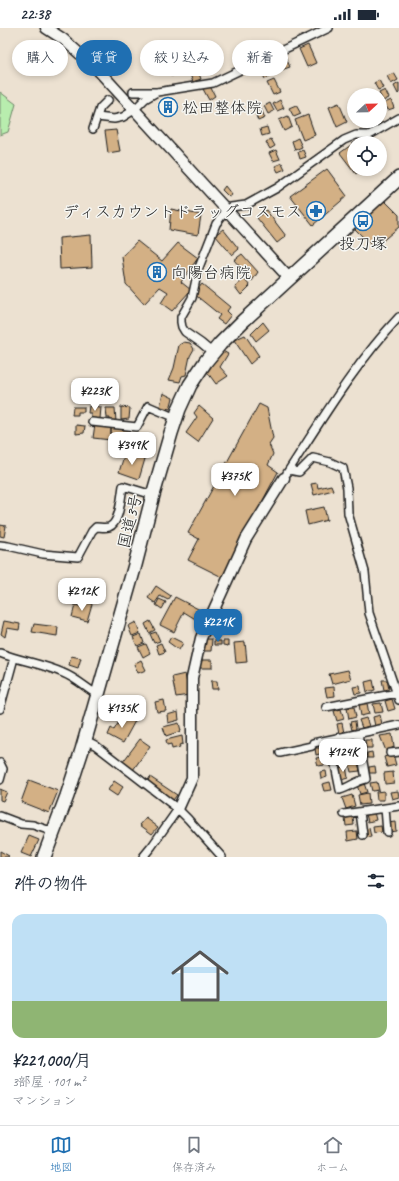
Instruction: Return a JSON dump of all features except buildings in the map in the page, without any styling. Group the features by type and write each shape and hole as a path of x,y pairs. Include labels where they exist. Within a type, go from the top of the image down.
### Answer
{"highway":[{"name":"国道3号","path":"44,857 67,796 85,740 176,418 190,386 212,353 243,321 399,178"}],"street":[{"path":"46,28 63,39 98,70 289,278"},
{"path":"133,92 157,92 213,83 329,28"},
{"path":"97,117 114,119 123,117 134,110 145,99 157,92"},
{"path":"93,129 100,108 108,100"},
{"path":"212,353 185,332 182,327 181,318 191,302 198,270 216,224 231,207 250,203 277,188 344,140 356,135 369,135 399,118"},
{"path":"143,857 178,809 192,778 192,678 201,638 246,539 323,415 356,369 399,317"},
{"path":"92,422 137,427 148,406 176,418"},
{"path":"287,474 299,472 313,458 330,462 343,468 347,488 348,513 364,572 369,613 398,696 326,707"},
{"path":"0,545 43,554 78,557 92,531 96,527 107,528 113,525 117,519 123,486 153,496"},
{"path":"0,653 62,672 73,678 87,689 98,694"},
{"path":"0,709 14,658"},
{"path":"280,753 312,746 313,743 399,725"},
{"path":"330,740 340,790 349,788 356,781 366,779 358,734"},
{"path":"85,740 95,745 145,786 178,809 222,857"},
{"path":"390,753 399,752"},
{"path":"0,763 3,769 0,780"},
{"path":"344,814 399,806"},
{"path":"385,808 387,832"},
{"path":"360,812 363,835"},
{"path":"0,816 22,824 33,825 54,832"}],"green space":[{"path":"0,92 16,104 8,132 0,135"}],"tunnel":[{"path":"108,100 124,93 133,92"}],"place":[{"name":"松田整体院","path":"168,107"},
{"name":"ディスカウントドラッグコスモス","path":"316,211"},
{"name":"投刀塚","path":"363,221"},
{"name":"向陽台病院","path":"157,272"}]}
